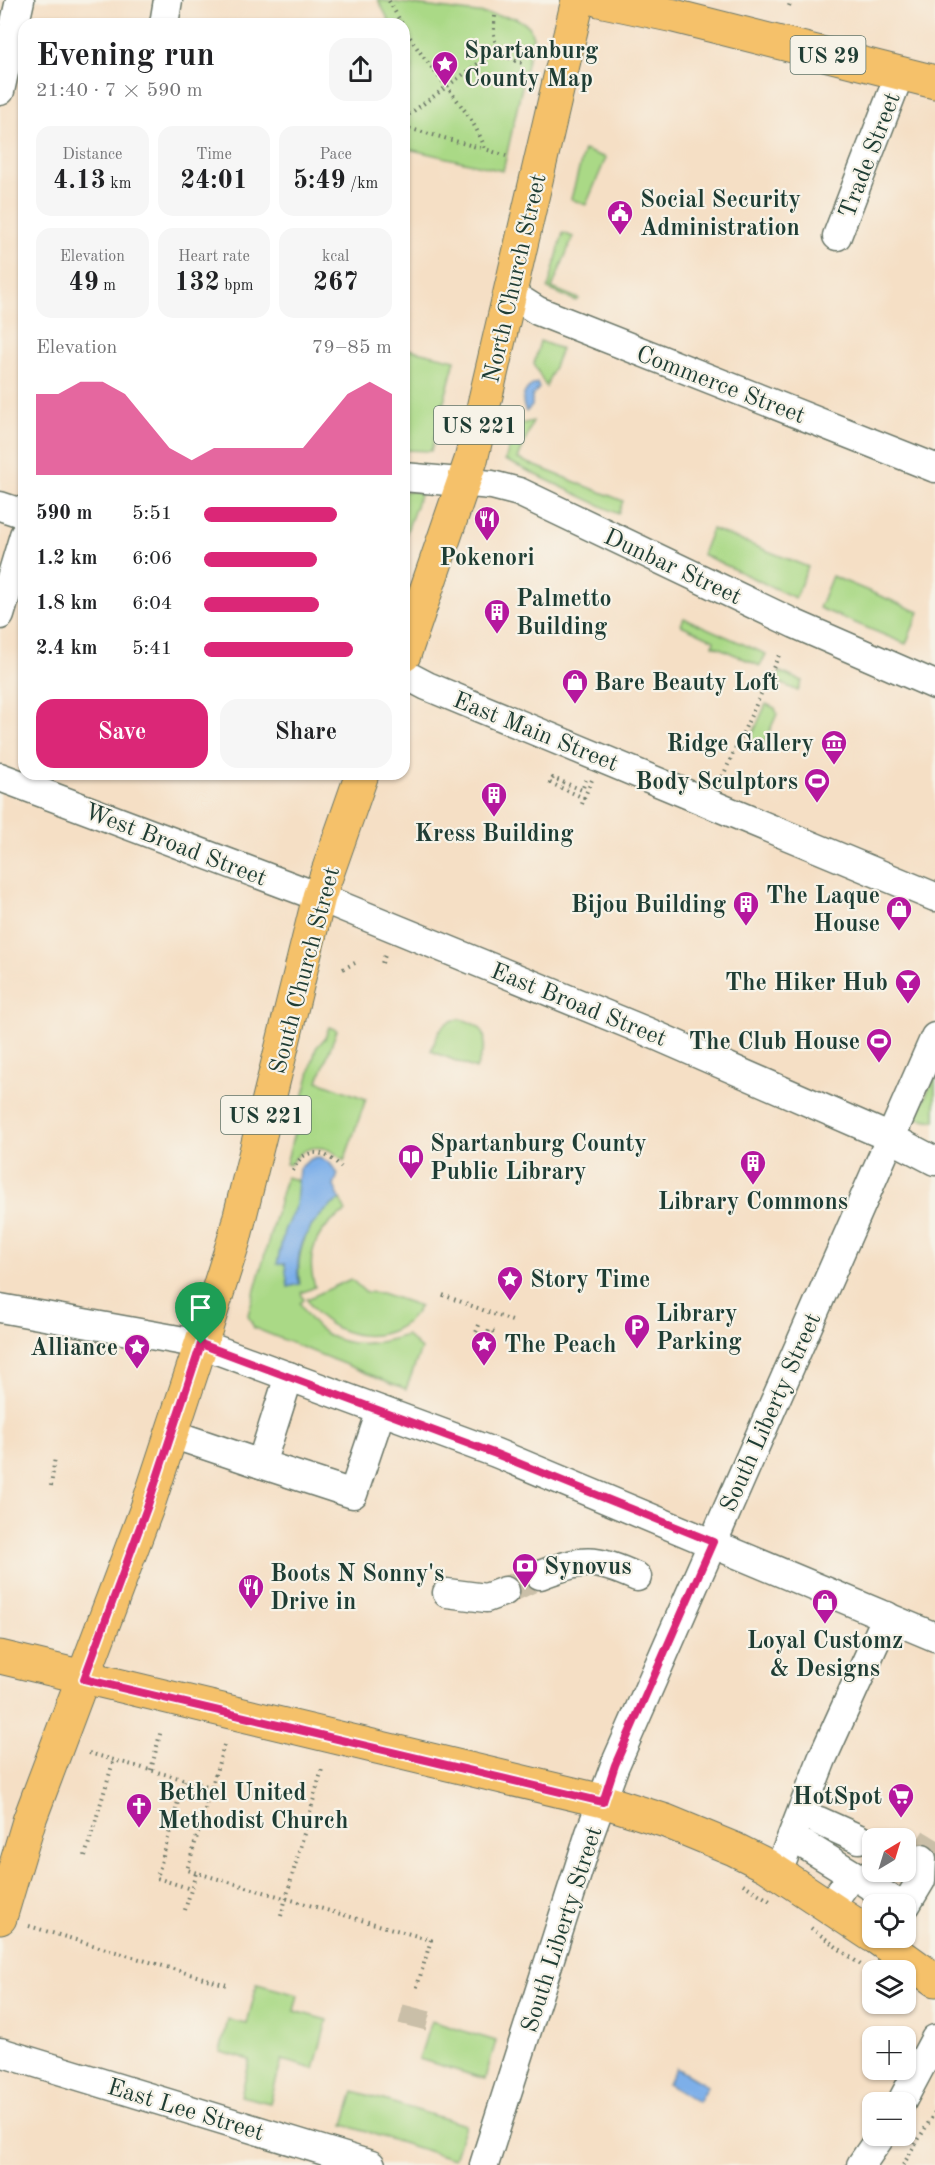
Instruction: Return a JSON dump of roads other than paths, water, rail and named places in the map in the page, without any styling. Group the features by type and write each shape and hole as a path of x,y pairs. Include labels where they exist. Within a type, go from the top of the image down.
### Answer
{"main road":[{"name":"North Church Street","path":"410,638 464,482 511,294 578,0"},
{"name":"US 29","path":"599,0 674,16 935,82"},
{"name":"South Church Street","path":"15,1922 29,1821 84,1679 172,1434 201,1344 234,1240 319,897 360,780"},
{"path":"0,1657 603,1802 700,1834 778,1872 819,1916 862,1932"},
{"path":"887,1948 924,1991"}],"street":[{"path":"0,91 20,0"},
{"path":"165,18 168,0"},
{"name":"Trade Street","path":"837,236 900,73"},
{"name":"Commerce Street","path":"511,294 549,316 935,468"},
{"name":"Dunbar Street","path":"410,478 492,485 519,492 795,624 935,685"},
{"path":"0,506 18,512"},
{"path":"0,615 18,555"},
{"name":"East Main Street","path":"410,677 935,897"},
{"name":"West Broad Street","path":"0,777 319,897"},
{"name":"East Broad Street","path":"319,897 648,1032 891,1138 935,1161"},
{"name":"South Liberty Street","path":"484,2165 590,1833 615,1765 935,1038"},
{"path":"0,1308 201,1344 496,1454 713,1542 935,1637"},
{"path":"261,1464 289,1376"},
{"path":"172,1434 353,1494 381,1410"},
{"path":"540,1575 573,1562 606,1563 637,1577"},
{"path":"447,1593 486,1598 505,1591"},
{"path":"778,1872 822,1759 887,1616"},
{"path":"819,1821 859,1839"},
{"path":"805,1845 883,1894"},
{"path":"819,1916 852,1874"},
{"path":"911,1894 921,1874"},
{"path":"907,2092 935,2039"},
{"name":"East Lee Street","path":"0,2052 291,2153 371,2165"},
{"path":"861,2165 874,2146"}],"water":[{"path":"537,383 539,388 532,396 532,406 526,412 523,403 524,394"},
{"path":"316,1157 329,1162 338,1174 334,1186 340,1199 320,1216 306,1235 299,1258 299,1284 288,1287 285,1264 277,1264 284,1231 296,1205 299,1169"},
{"path":"676,2068 707,2086 698,2102 667,2084"}],"tunnel":[{"path":"505,1591 540,1575"},
{"path":"922,1859 935,1838"},
{"path":"412,2027 417,2008"}],"place":[{"name":"Spartanburg County Map","path":"445,87"},
{"name":"Social Security Administration","path":"620,236"},
{"name":"Pokenori","path":"487,542"},
{"name":"Palmetto Building","path":"497,635"},
{"name":"Bare Beauty Loft","path":"575,705"},
{"name":"Ridge Gallery","path":"834,766"},
{"name":"Body Sculptors","path":"817,804"},
{"name":"Kress Building","path":"494,818"},
{"name":"Bijou Building","path":"746,927"},
{"name":"The Laque House","path":"899,932"},
{"name":"The Hiker Hub","path":"908,1005"},
{"name":"The Club House","path":"879,1064"},
{"name":"Spartanburg County Public Library","path":"411,1180"},
{"name":"Library Commons","path":"753,1186"},
{"name":"Story Time","path":"510,1302"},
{"name":"Library Parking","path":"637,1350"},
{"name":"The Peach","path":"484,1367"},
{"name":"Alliance","path":"137,1370"},
{"name":"Synovus","path":"525,1589"},
{"name":"Boots N Sonny's Drive in","path":"251,1610"},
{"name":"Loyal Customz & Designs","path":"825,1625"},
{"name":"HotSpot","path":"901,1819"},
{"name":"Bethel United Methodist Church","path":"139,1829"}]}
